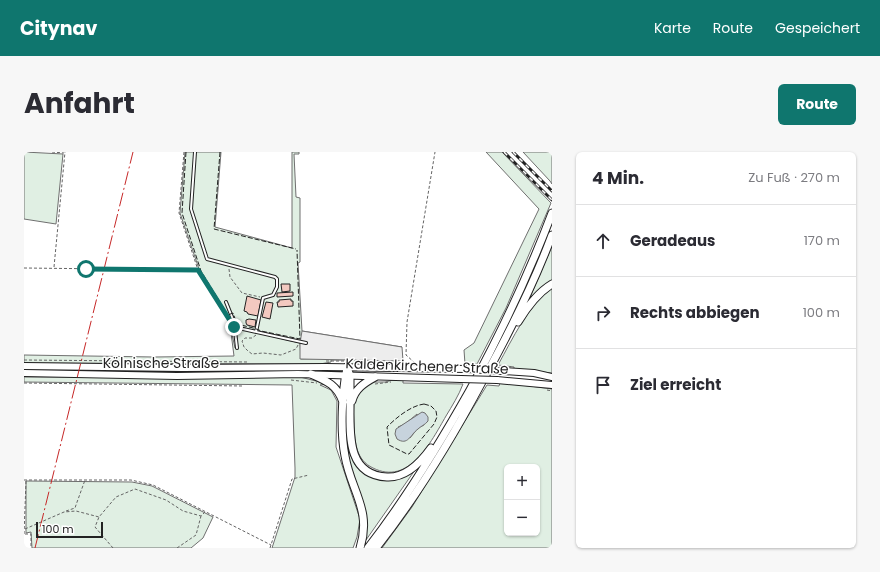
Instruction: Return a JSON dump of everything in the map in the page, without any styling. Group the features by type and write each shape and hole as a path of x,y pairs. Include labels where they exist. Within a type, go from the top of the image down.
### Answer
{"highway":[{"path":"368,548 426,464 491,350 511,310 552,214"},
{"path":"494,362 515,319 552,235"},
{"path":"376,548 431,471 494,362 531,302 542,290 552,284"},
{"path":"346,364 348,376 347,407 343,440 345,458 363,511 364,530 360,548"},
{"path":"311,374 327,382 340,394 347,407 350,436 355,456 365,469 379,476 388,477 399,475 409,471 418,464 427,454 459,408"},
{"path":"347,407 356,392 365,382 374,381"}],"main road":[{"name":"Kaldenkirchener Straße","path":"300,371 346,364 503,371 534,373 552,377"},
{"name":"Kölnische Straße","path":"24,366 300,371"},
{"name":"Kaldenkirchener Straße","path":"300,371 311,374 348,376 374,381 461,379 497,380 552,385"},
{"name":"Kölnische Straße","path":"24,373 162,376 300,371"}],"lane":[{"path":"195,152 191,209 207,259 275,277 277,279 275,292 273,295 262,298 256,332"},
{"path":"226,302 234,322 237,348"},
{"path":"234,327 306,343"}],"path":[{"path":"52,152 65,152 54,268"},
{"path":"184,152 179,213 198,270 234,327"},
{"path":"415,364 406,355 407,322 436,152"},
{"path":"228,264 230,278 242,293 262,298"},
{"path":"24,268 198,270"},
{"path":"256,332 256,335 252,338 245,338 242,341 244,347 252,354 263,353 281,355 296,349 299,342"},
{"path":"24,360 247,362"},
{"path":"326,361 346,364"},
{"path":"289,380 308,381 320,384"},
{"path":"374,381 396,382"},
{"path":"24,383 243,386"},
{"path":"270,548 292,479 309,475"},
{"path":"31,548 30,534 24,534 25,480 132,480 153,485 271,545"},
{"path":"25,529 75,508 85,480"},
{"path":"113,548 95,527 99,517 116,497 135,489 166,500 183,511 201,516"},
{"path":"64,512 76,511 99,517"},
{"path":"177,548 196,535 201,516 205,511"}],"green space":[{"path":"24,152 63,154 56,224 24,219"},
{"path":"185,152 221,152 215,227 292,248 292,152 299,152 299,154 294,154 296,197 300,198 300,262 298,263 302,331 402,347 302,339 301,341 236,326 200,272 180,213"},
{"path":"486,152 502,152 551,203 506,308 477,364 465,364 464,350 474,343 539,209"},
{"path":"523,152 552,152 552,184 550,181"},
{"path":"552,246 552,282 528,302"},
{"path":"552,288 552,373 514,369 514,367 498,365 515,334 535,304"},
{"path":"230,325 235,348 238,348 236,334 240,329 300,343 301,359 344,358 344,360 331,360 331,362 320,364 24,363 24,355 154,357 234,356"},
{"path":"348,357 402,358 403,365 351,365 348,363"},
{"path":"24,369 300,370 300,372 24,371"},
{"path":"24,377 300,377 328,384 320,385 331,390 337,401 336,447 360,519 357,537 353,548 272,548 295,477 292,385 24,382"},
{"path":"403,380 403,383 463,384 460,392 426,449 408,466 397,471 386,472 367,465 360,456 356,445 354,426 354,405 357,393 368,382","holes":["417,414 424,425 418,428 410,438 398,427 405,424"]},
{"path":"500,383 552,389 552,548 382,548 412,507 487,385 499,386"},
{"path":"346,445 355,465 369,474 379,478 415,470 366,540 366,514 350,467"},
{"path":"26,481 132,482 152,486 213,517 203,538 191,548 32,548 31,532 26,533"}],"shaded area":[{"path":"302,331 402,347 403,361 300,359"},
{"path":"422,412 428,417 428,421 415,431 409,439 401,441 397,439 395,434 396,429"}],"building":[{"path":"281,284 290,284 290,291 282,292"},
{"path":"293,292 293,296 277,297 277,293"},
{"path":"247,296 261,300 258,316 248,314 244,311"},
{"path":"291,299 291,301 293,301 293,306 278,307 277,302 279,302 279,300"},
{"path":"266,302 273,303 270,319 262,317"},
{"path":"246,320 256,320 255,327 247,325"}],"railway":[{"path":"504,152 552,200"},
{"path":"513,152 552,191"}],"fence":[{"path":"186,152 182,213 201,271 228,315 233,313 237,324 261,331 300,339 297,250"},
{"path":"220,152 214,229 296,249"},
{"path":"424,404 431,406 436,411 437,417 434,424 409,454 389,445 387,427 399,416 414,407 424,404"}],"power":[{"path":"35,548 133,152"}],"route":[{"path":"86,269 198,270 234,327"}]}
